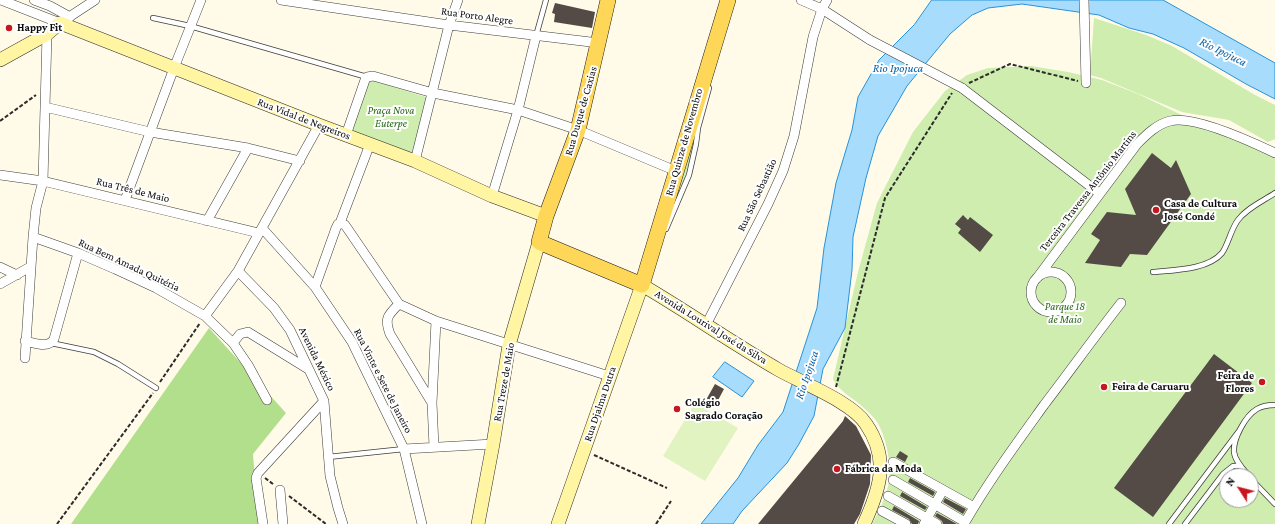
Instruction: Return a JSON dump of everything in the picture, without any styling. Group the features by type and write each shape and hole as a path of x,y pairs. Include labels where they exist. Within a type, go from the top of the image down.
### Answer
{"main road":[{"name":"Rua Duque de Caxias","path":"538,242 546,216 578,130 608,0"},
{"name":"Rua Quinze de Novembro","path":"647,282 676,171 728,0"},
{"path":"538,242 647,282"}],"street":[{"path":"1,0 46,18 65,20"},
{"path":"34,0 52,3 65,20"},
{"path":"0,60 47,34 95,0"},
{"path":"125,200 201,0"},
{"name":"Rua Porto Alegre","path":"281,0 449,25 599,43"},
{"path":"415,162 449,25 458,0"},
{"path":"801,0 822,9 870,40 962,88 1099,193"},
{"name":"Rua São Sebastião","path":"706,325 768,204 783,171 794,136 812,37 822,9 827,0"},
{"path":"1084,0 1086,83"},
{"path":"46,18 52,3"},
{"name":"Rua Vidal de Negreiros","path":"65,20 174,68 319,126 370,144 492,196 546,216"},
{"path":"25,358 33,237 36,208 43,181 47,34"},
{"path":"492,196 518,110 536,36"},
{"path":"346,135 363,84 367,77 373,76 433,93 518,110 578,130 676,171"},
{"path":"45,107 150,132 248,148 300,161"},
{"name":"Terceira Travessa Antônio Martins","path":"1037,278 1137,144 1153,129 1170,121 1190,121 1217,129 1275,153"},
{"path":"205,316 238,271 319,126"},
{"path":"315,287 336,228 340,223 370,144"},
{"path":"207,221 248,148"},
{"name":"Rua Três de Maio","path":"0,175 43,181 207,221 261,230"},
{"path":"340,223 345,225 399,304 436,321 609,376"},
{"name":"Rua Vinte e Sete de Janeiro","path":"261,230 315,287 352,342 404,449 422,524"},
{"name":"Rua Bem Amada Quitéria","path":"33,237 78,253 156,288 205,316 232,343 248,365 266,400"},
{"name":"Rua Treze de Maio","path":"478,524 493,444 509,344 538,242"},
{"path":"25,341 46,345 51,343 54,339 78,253"},
{"path":"0,267 17,275"},
{"path":"0,284 30,267"},
{"name":"Avenida México","path":"238,271 274,308 290,330 324,401 330,476 343,524"},
{"path":"1049,272 1055,272 1066,278 1072,290 1069,303 1064,308 1052,312 1045,312 1039,308 1034,303 1031,290 1033,283 1037,278 1049,272"},
{"name":"Avenida Lourival José da Silva","path":"647,282 706,325 781,371 830,396"},
{"name":"Rua Djalma Dutra","path":"558,524 609,376 647,282"},
{"path":"893,480 936,504 965,523 986,487 1020,439 1092,340 1122,303"},
{"path":"399,304 389,314 387,326 390,334 432,403"},
{"path":"434,447 432,403 436,321"},
{"path":"232,343 240,334 248,332 309,370"},
{"path":"830,396 850,408 866,422 875,439 881,460 880,478 875,499 864,524"},
{"path":"263,524 256,478 258,473 324,401"},
{"path":"404,449 493,444"},
{"path":"893,462 974,507"},
{"path":"280,490 283,524"},
{"path":"926,521 943,490"},
{"path":"888,496 926,521 937,524"},
{"path":"882,511 906,524"}],"lane":[{"path":"536,36 546,0"},
{"path":"717,55 733,0"},
{"path":"153,18 190,26 367,77"},
{"path":"663,238 689,175 698,128 710,83"},
{"path":"1152,272 1186,270 1212,261 1222,252 1238,220 1245,213 1275,193"},
{"path":"51,343 94,352 118,364 156,388"},
{"path":"1169,524 1246,420 1256,410 1268,405 1275,405"},
{"path":"1185,524 1223,474 1233,466 1240,466 1234,454 1234,442 1239,431"},
{"path":"328,457 404,449"},
{"path":"1259,487 1275,504"}],"path":[{"path":"0,121 45,89"},
{"path":"830,396 885,198"},
{"path":"57,524 156,388 205,316"},
{"path":"584,450 667,488"},
{"path":"258,473 326,524"},
{"path":"656,524 671,501"}],"green space":[{"path":"1094,18 1146,35 1172,46 1255,95 1275,105 1275,139 1268,142 1229,120 1182,112 1101,78 1090,75"},
{"name":"Parque 18 de Maio","path":"1031,66 1068,72 1102,80 1138,94 1211,129 1275,157 1275,524 872,524 882,503 889,481 890,467 886,443 874,418 847,395 833,379 858,272 877,203 913,132 945,91 967,75 988,68"},
{"name":"Praça Nova Euterpe","path":"368,79 429,98 413,157 350,133"},
{"path":"693,130 692,150 688,168 681,186 671,204"},
{"path":"209,328 286,413 253,454 258,524 71,524"},
{"path":"695,403 738,428 705,481 663,456"}],"water":[{"name":"Rio Ipojuca","path":"932,0 1163,0 1275,63 1275,99 1184,48 1153,34 1129,28 1099,15 1022,4 988,8 972,15 950,34 907,86 878,136 866,178 853,237 852,270 845,328 823,369 814,416 787,463 742,511 733,524 701,524 738,478 758,445 783,412 817,308 824,248 836,183 852,130 858,97 879,60 914,25"},
{"path":"725,362 754,381 742,397 713,377"}],"building":[{"path":"555,3 595,12 592,28 554,22 555,14 552,13"},
{"name":"Casa de Cultura José Condé","path":"1152,153 1171,168 1176,160 1191,194 1147,255 1130,254 1121,267 1085,263 1100,240 1091,234 1107,212 1136,215 1125,189"},
{"path":"963,215 968,220 970,217 993,235 980,252 958,233 961,229 955,224"},
{"path":"1214,354 1252,383 1153,517 1114,488"},
{"path":"715,384 724,389 715,406 706,400"},
{"name":"Fábrica da Moda","path":"845,416 856,426 871,455 870,484 860,514 854,524 758,524 843,421"},
{"path":"900,451 908,456 905,462 896,457"},
{"path":"910,478 935,492 933,496 908,482"},
{"path":"902,492 927,507 925,510 900,496"},
{"path":"945,498 966,509 963,514 943,502"},
{"path":"894,506 919,521 918,524 912,524 909,519 892,510"},
{"path":"937,513 957,524 943,524 942,521 935,516"}],"place":[{"name":"Happy Fit","path":"9,28"},
{"name":"Casa de Cultura José Condé","path":"1156,210"},
{"name":"Feira de Flores","path":"1262,382"},
{"name":"Feira de Caruaru","path":"1104,387"},
{"name":"Colégio Sagrado Coração","path":"677,409"},
{"name":"Fábrica da Moda","path":"837,469"}]}
